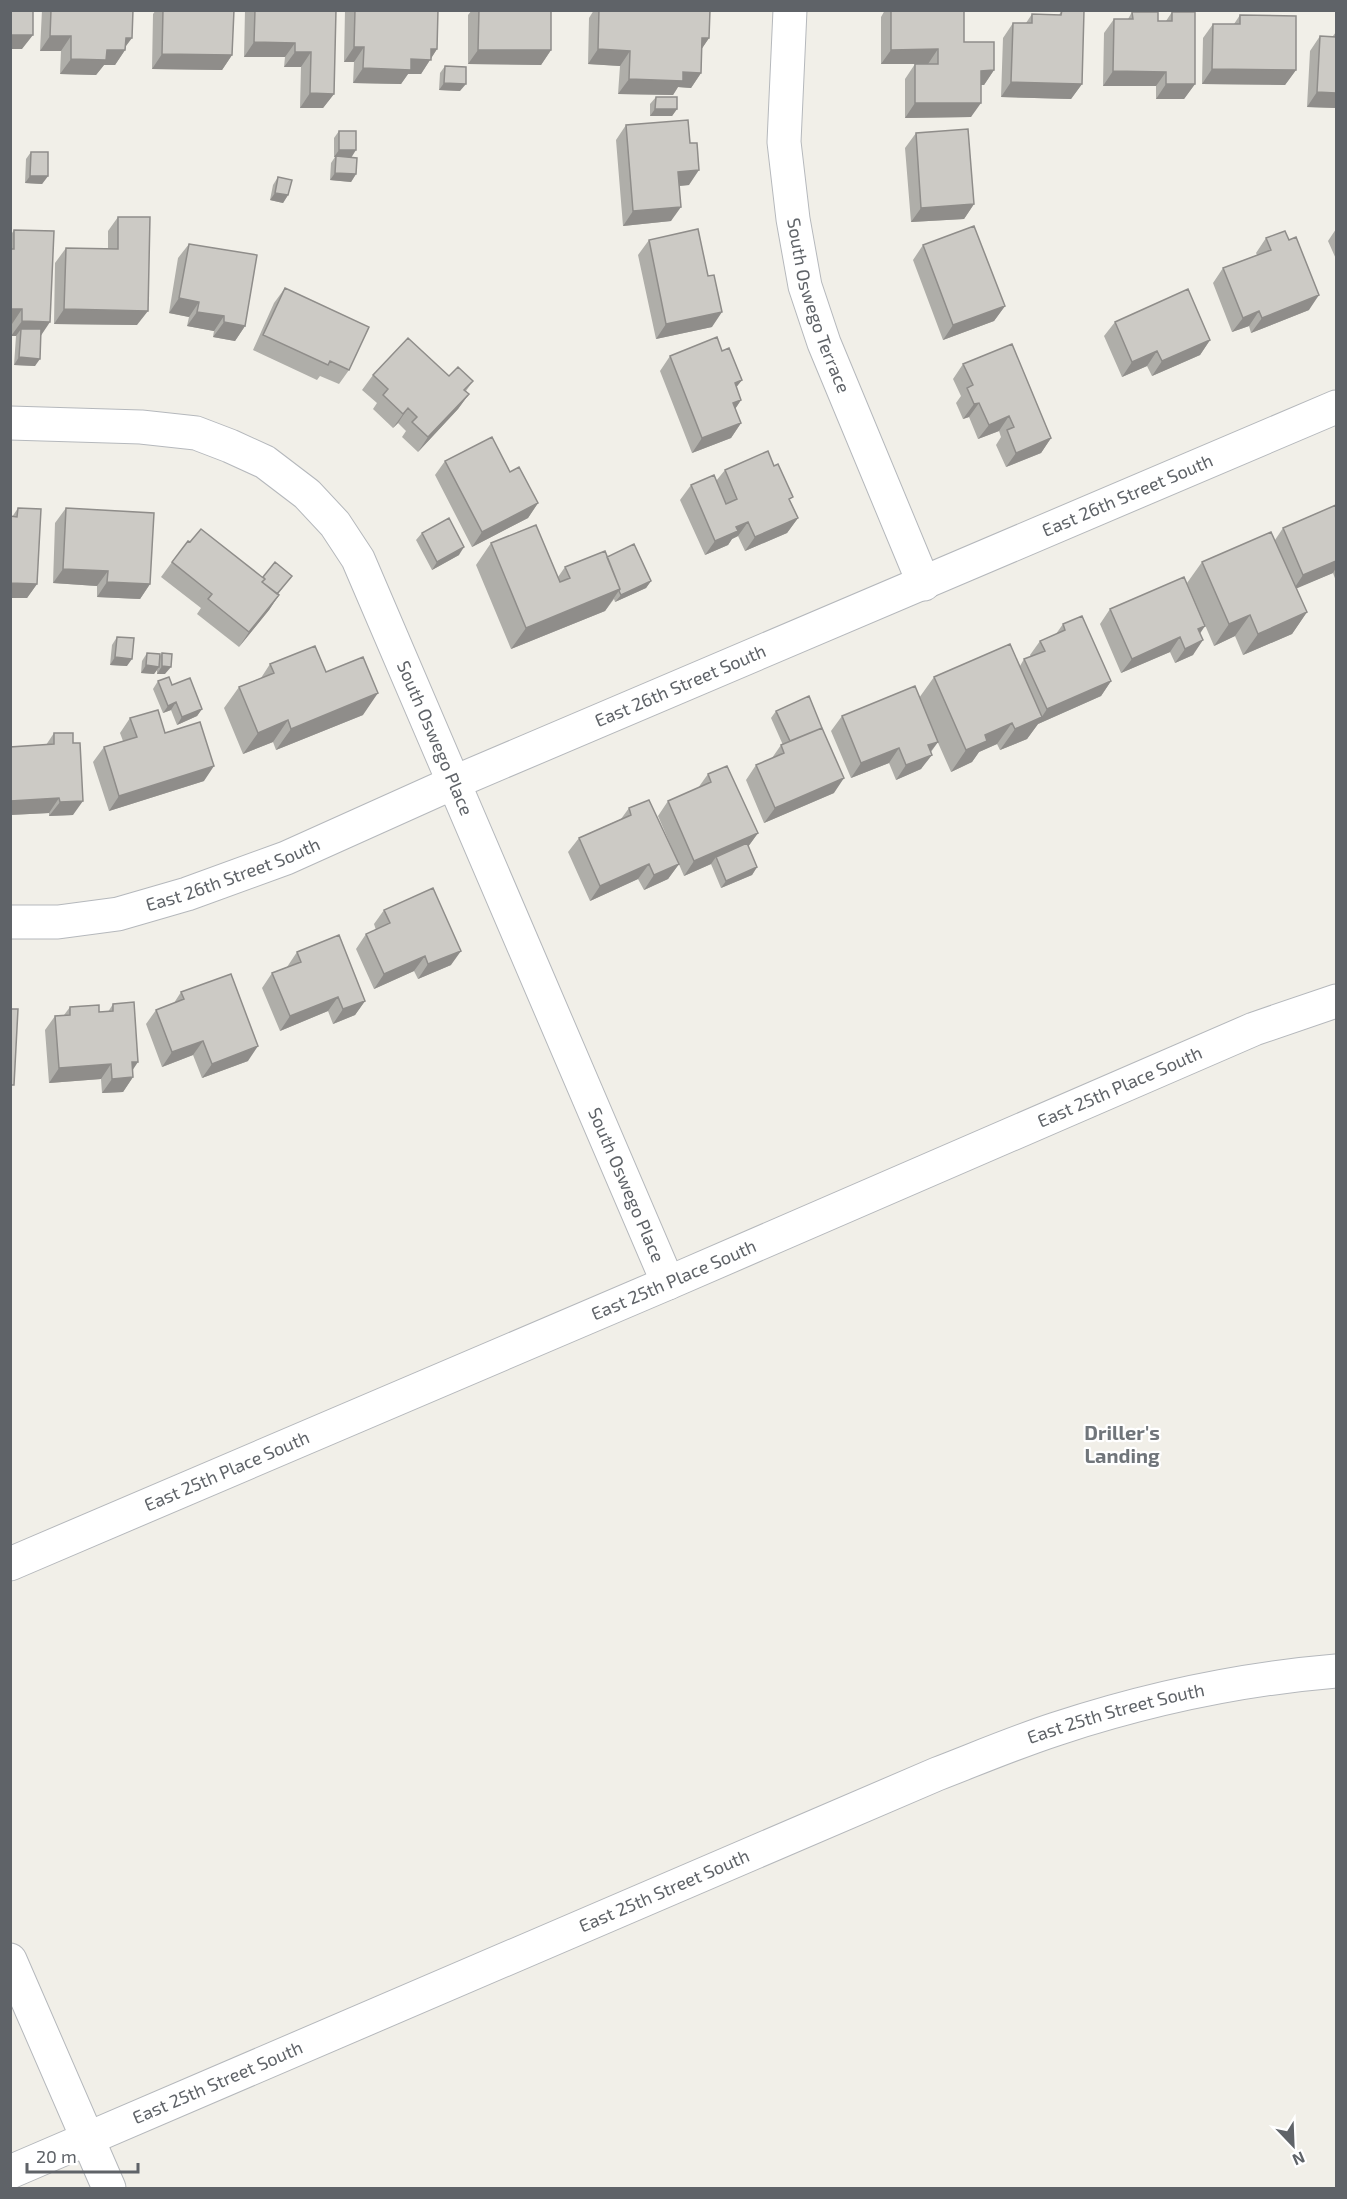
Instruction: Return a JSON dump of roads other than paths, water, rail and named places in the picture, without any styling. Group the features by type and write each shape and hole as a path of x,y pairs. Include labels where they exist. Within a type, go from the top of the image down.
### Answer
{"street":[{"name":"South Oswego Terrace","path":"790,10 784,142 793,219 805,286 824,343 924,584"},
{"name":"East 26th Street South","path":"10,922 58,922 118,914 187,894 286,858 454,782 1336,407"},
{"name":"South Oswego Place","path":"10,423 141,427 196,434 265,462 307,494 335,524 358,560 668,1283"},
{"name":"East 25th Place South","path":"10,1564 668,1283 1254,1029 1336,1001"},
{"name":"East 25th Street South","path":"10,2172 937,1774 1055,1729 1139,1704 1243,1681 1336,1671"},
{"path":"10,1960 109,2188"}],"district":[{"name":"Driller's Landing","path":"1122,1444"}]}
